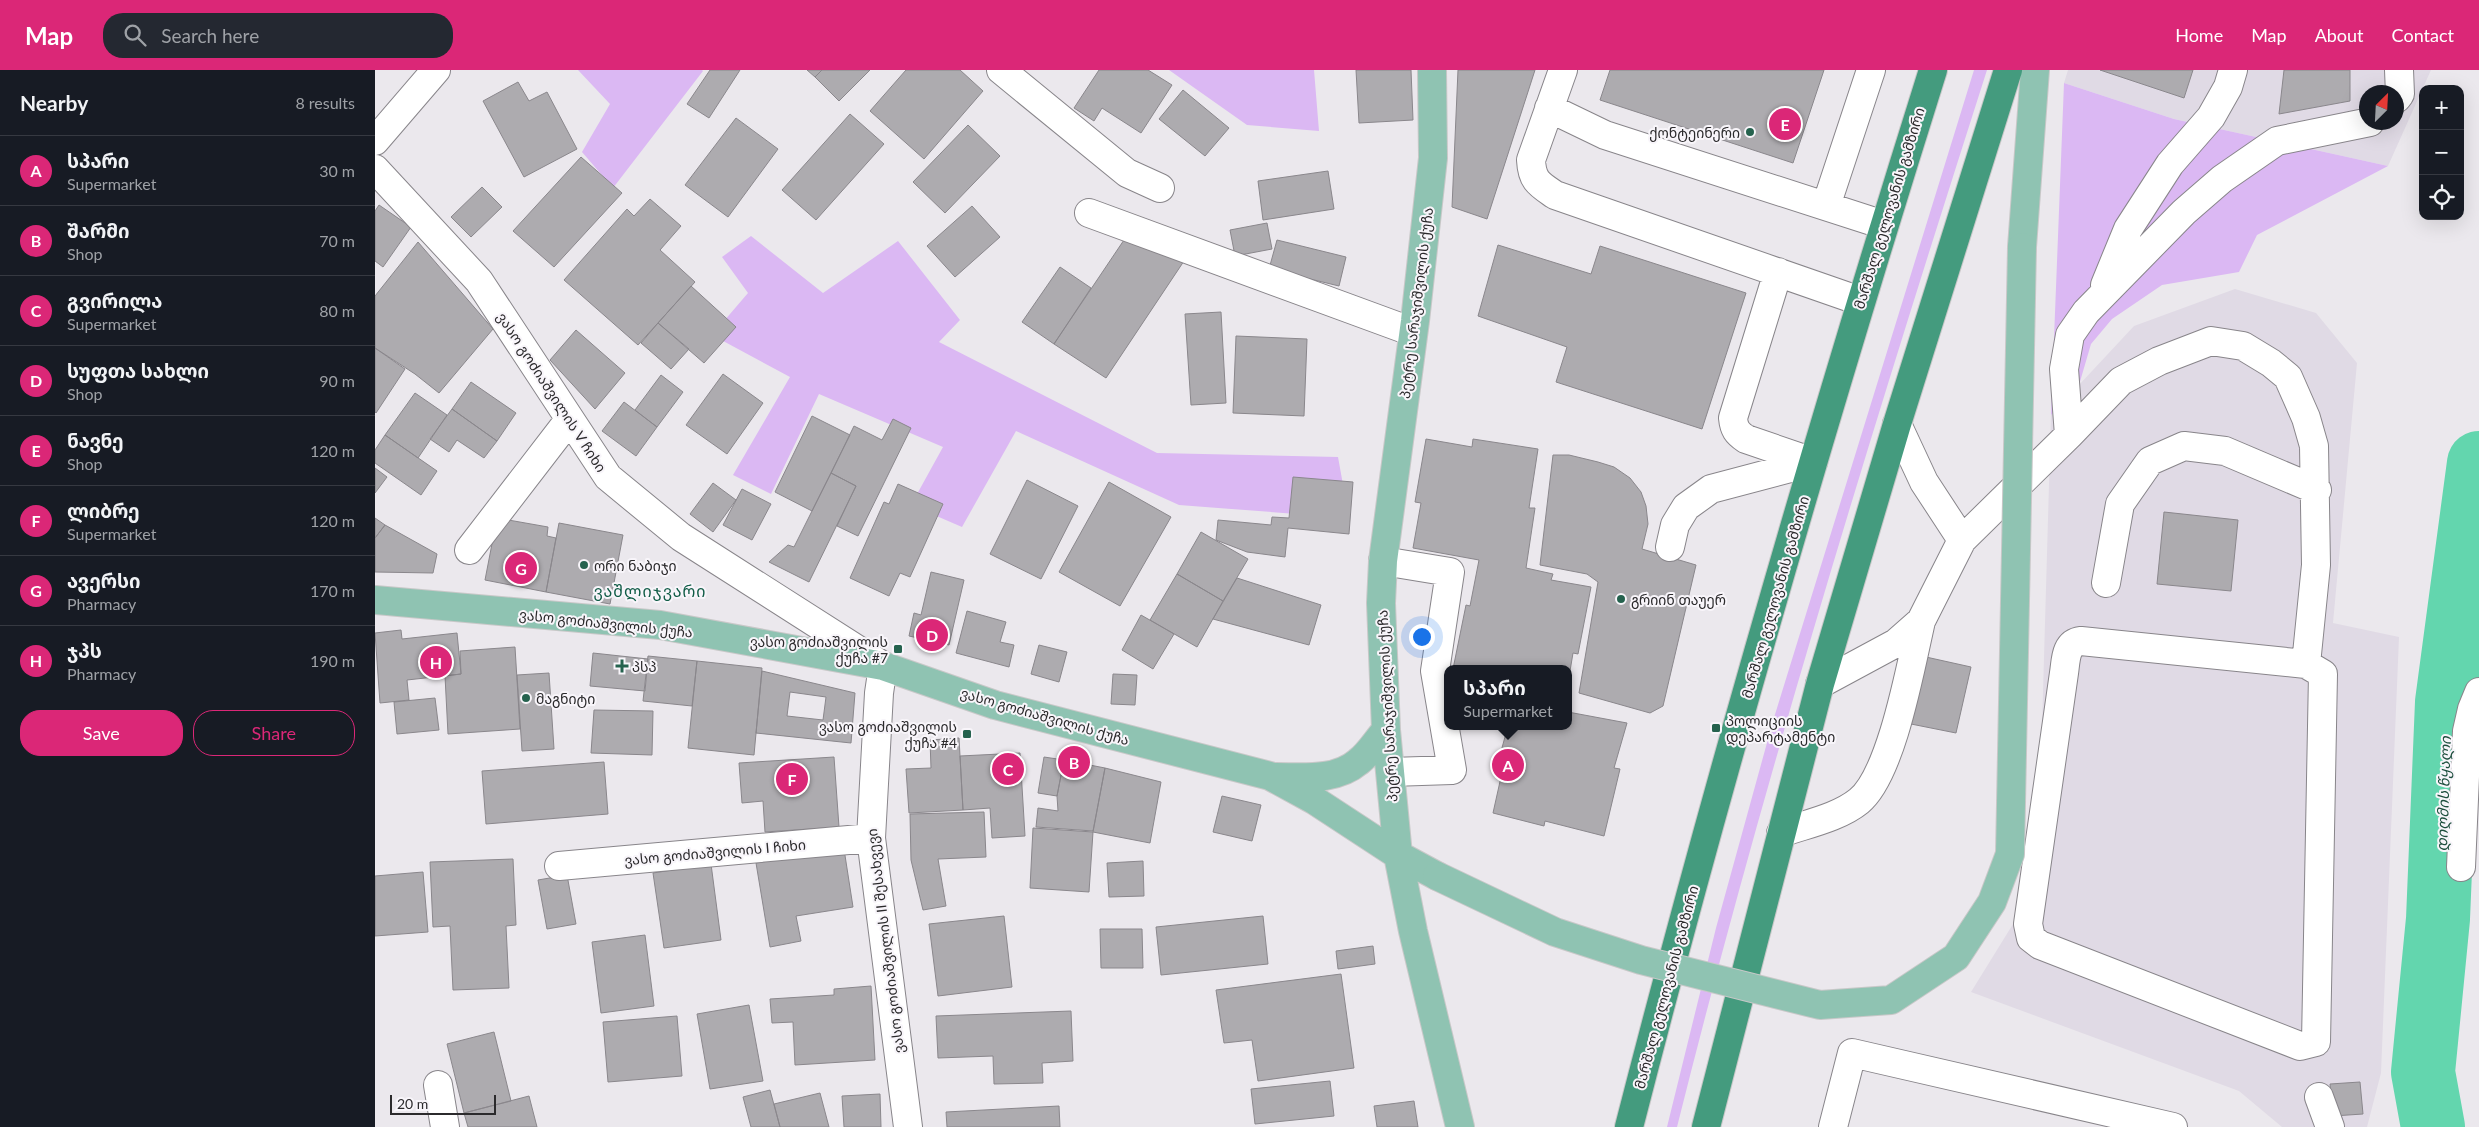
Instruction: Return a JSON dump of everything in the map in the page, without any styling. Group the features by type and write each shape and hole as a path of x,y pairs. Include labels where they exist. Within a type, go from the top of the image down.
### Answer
{"highway":[{"name":"მარშალ გელოვანის გამზირი","path":"1629,1127 1688,905 1813,462 1860,301 1933,70"},
{"path":"1706,1127 1820,684 1897,424 2009,70"}],"main road":[{"name":"პეტრე სარაჯიშვილის ქუჩა","path":"1432,70 1433,158 1413,332 1383,561 1381,603 1386,730 1398,855 1413,931 1460,1127"},
{"name":"ვასო გოძიაშვილის ქუჩა","path":"1270,776 1314,800 1398,855 1437,876 1555,932 1641,960 1820,1005 1891,1000 1957,957 1992,902 2010,854 2022,247 2035,70"},
{"name":"ვასო გოძიაშვილის ქუჩა","path":"375,600 660,625 883,666 995,705 1270,776 1317,777 1343,772 1358,762 1386,730"}],"street":[{"path":"375,141 435,70"},
{"path":"1001,70 1127,173 1160,188"},
{"path":"1563,70 1531,160 1531,174 1540,185 1555,195 1860,301"},
{"path":"1826,206 1871,70"},
{"path":"2101,296 2128,229 2170,164 2211,117 2228,87 2233,70"},
{"path":"2399,70 2400,85"},
{"path":"1549,108 1605,135 1884,225"},
{"path":"2069,435 2064,369 2071,334 2086,312 2183,212 2222,179 2277,141 2359,124"},
{"name":"ვასო გოძიაშვილის V ჩიხი","path":"375,169 479,281 608,477 681,537 883,666"},
{"path":"1089,213 1413,332"},
{"path":"1778,272 1733,418 1734,426 1738,434 1746,439 1813,462"},
{"path":"1781,833 1844,810 1860,800 1876,778 1892,742 1921,621 1961,540 2069,435 2121,381 2159,360 2211,341 2243,346 2271,363 2288,377 2306,418 2314,446 2317,490 2316,565 2306,664"},
{"path":"469,550 569,420"},
{"path":"1897,424 1923,482 1961,540"},
{"path":"2106,583 2119,504 2150,461 2184,446 2225,451 2317,490"},
{"path":"1670,547 1675,525 1686,507 1711,489 1813,462"},
{"path":"1383,561 1450,572 1435,670 1444,723"},
{"path":"1820,684 1896,643 1921,621"},
{"path":"2074,642 2306,664 2323,674 2316,1042 2300,1046 2089,966 2040,945 2031,938 2028,924 2064,674 2069,647 2074,642"},
{"name":"ვასო გოძიაშვილის II შესახვევი","path":"883,666 879,693 871,838 908,1127"},
{"path":"2461,867 2467,731 2471,710 2479,692"},
{"path":"1391,772 1452,770 1445,730"},
{"name":"ვასო გოძიაშვილის I ჩიხი","path":"559,866 871,838"},
{"path":"1833,1127 1852,1053 2173,1127"},
{"path":"438,1085 445,1127"},
{"path":"2319,1098 2330,1127"}],"shaded area":[{"path":"578,70 703,71 613,188 582,152 610,104"},
{"path":"1169,70 1314,70 1319,131 1247,125"},
{"path":"1974,70 1987,70 1823,596 1747,861 1677,1127 1667,1127 1716,928 1773,721"},
{"path":"2068,70 2431,70 2424,85 2419,85 2419,97 2388,166 2174,119 2064,83"},
{"path":"2064,83 2174,119 2388,166 2257,235 2239,272 2162,285 2112,319 2091,344 2079,385 2051,415"},
{"path":"751,236 823,293 898,241 960,320 939,342 1157,453 1338,457 1349,518 1179,505 1016,431 962,527 911,505 943,447 819,394 771,494 733,475 790,377 712,335 748,293 722,257"},
{"path":"2235,289 2316,313 2357,363 2333,623 2399,637 2381,1073 2367,1127 2282,1127 2239,1091 1971,992 2026,903 2039,831 2051,415 2134,326"}],"building":[{"path":"710,70 740,70 709,118 687,104"},
{"path":"807,70 822,70 815,77"},
{"path":"822,70 870,70 839,101 815,77"},
{"path":"906,70 960,70 983,91 924,159 870,111"},
{"path":"1099,70 1148,70 1172,85 1141,133 1102,108 1094,121 1074,108"},
{"path":"1356,70 1411,70 1413,120 1359,123"},
{"path":"1458,70 1535,70 1487,219 1452,207"},
{"name":"ქონტეინერი","path":"1610,70 1824,70 1793,163 1600,100"},
{"path":"2100,70 2193,70 2184,98"},
{"path":"2284,70 2350,70 2350,101 2279,114"},
{"path":"518,82 529,101 547,92 577,149 524,177 483,101"},
{"path":"1183,90 1229,128 1205,156 1159,119"},
{"path":"850,114 884,144 816,220 782,190"},
{"path":"736,118 778,149 728,217 685,185"},
{"path":"968,125 1000,156 945,213 913,182"},
{"path":"581,157 622,193 554,267 513,231"},
{"path":"1328,171 1334,209 1263,220 1258,181"},
{"path":"482,187 502,207 471,237 451,217"},
{"path":"650,199 681,226 660,250 695,282 638,345 564,280 627,209 634,216"},
{"path":"379,205 411,227 383,267 375,261 375,211"},
{"path":"972,206 1000,237 955,277 927,246"},
{"path":"1267,223 1272,249 1235,256 1230,230"},
{"path":"1126,237 1184,261 1106,378 1054,344"},
{"path":"1277,240 1346,257 1339,286 1269,269"},
{"path":"418,242 493,329 439,393 415,374 375,348 375,296"},
{"path":"1498,245 1591,274 1600,246 1746,293 1702,429 1556,382 1567,347 1478,316"},
{"path":"1060,267 1091,288 1054,344 1022,322"},
{"path":"691,286 736,327 704,363 658,323"},
{"path":"1221,312 1226,403 1191,405 1185,314"},
{"path":"658,323 689,349 671,369 641,343"},
{"path":"576,330 625,373 595,409 550,360"},
{"path":"1236,336 1307,339 1304,416 1233,413"},
{"path":"375,348 405,369 376,413 375,412"},
{"path":"723,374 763,403 727,454 686,425"},
{"path":"661,375 683,392 657,427 635,410"},
{"path":"471,382 516,413 497,441 452,409"},
{"path":"415,393 447,415 418,458 385,435"},
{"path":"624,402 657,427 636,456 602,431"},
{"path":"452,409 497,441 484,458 457,440 449,452 430,439"},
{"path":"812,416 850,435 812,511 775,492"},
{"path":"893,419 911,428 858,536 837,526 856,486 831,473 854,426 882,440"},
{"path":"385,435 437,471 421,495 375,463 375,450"},
{"path":"1426,439 1472,447 1473,439 1538,449 1529,508 1535,508 1526,568 1553,574 1551,580 1591,587 1578,654 1573,653 1571,665 1454,665 1466,605 1470,606 1479,560 1413,548 1421,503 1415,502"},
{"path":"1553,455 1569,455 1598,462 1614,467 1630,478 1641,492 1646,506 1648,524 1642,549 1696,565 1663,706 1650,713 1579,693 1598,582 1587,574 1540,565"},
{"path":"375,468 387,477 375,493"},
{"path":"831,473 856,486 809,582 769,562 788,545 794,547"},
{"path":"1293,477 1353,482 1349,534 1288,528 1285,557 1247,552 1216,540 1218,520 1271,525 1272,517 1289,518"},
{"path":"1027,480 1078,506 1041,579 990,554"},
{"path":"1109,482 1171,517 1120,606 1059,572"},
{"path":"713,483 736,500 713,532 690,514"},
{"path":"898,484 943,504 910,577 900,573 889,596 850,578 884,502 889,504"},
{"path":"742,489 771,504 752,540 723,525"},
{"path":"2164,512 2238,520 2231,591 2157,584"},
{"path":"375,518 385,525 375,538"},
{"path":"497,518 548,527 547,536 556,538 546,592 485,580"},
{"name":"ორი ნაბიჯი","path":"559,523 623,535 610,604 546,592"},
{"path":"385,525 437,554 433,573 375,572 375,538"},
{"path":"1201,532 1248,559 1223,601 1177,574"},
{"path":"931,572 964,580 949,645 909,636 914,613 921,615"},
{"path":"1177,574 1223,601 1197,647 1150,620"},
{"path":"1237,578 1321,605 1309,645 1213,619"},
{"path":"967,611 1006,622 1000,642 1014,645 1009,667 956,653"},
{"path":"1141,615 1174,634 1153,669 1122,650"},
{"path":"401,630 402,639 457,633 461,674 407,680 409,700 380,703 375,633"},
{"path":"1039,645 1067,652 1059,682 1031,674"},
{"path":"515,647 520,729 448,734 445,676 461,674 460,651"},
{"path":"593,653 648,659 645,691 590,686"},
{"path":"648,656 697,661 692,706 643,701"},
{"path":"1926,657 1971,667 1956,733 1911,724"},
{"path":"697,661 762,668 754,755 688,748"},
{"path":"762,671 855,693 851,743 756,733","holes":["790,692 826,697 823,720 787,716"]},
{"path":"549,673 554,749 522,751 517,675"},
{"path":"1113,674 1137,675 1135,705 1111,704"},
{"path":"435,698 439,730 397,734 394,702"},
{"path":"594,710 653,711 652,755 591,753"},
{"path":"1572,713 1627,723 1614,768 1620,769 1604,836 1545,821 1544,826 1493,813 1503,768 1497,766 1507,730 1572,730"},
{"path":"959,738 963,810 909,813 906,769 931,768 930,740"},
{"path":"1020,753 1025,836 992,838 990,808 963,810 960,756"},
{"path":"834,757 839,827 765,832 763,801 742,803 739,763"},
{"path":"1044,757 1064,760 1057,796 1038,793"},
{"path":"1064,760 1105,768 1093,831 1036,827 1038,808 1058,811 1057,796"},
{"path":"604,762 608,814 486,824 482,771"},
{"path":"1105,768 1161,782 1150,843 1093,832"},
{"path":"1222,796 1261,805 1252,841 1213,832"},
{"path":"984,812 986,857 938,859 946,906 923,910 911,860 910,814"},
{"path":"1033,828 1093,832 1089,892 1030,888"},
{"path":"844,849 853,907 796,916 801,941 770,947 756,863"},
{"path":"513,859 516,925 506,926 509,988 453,990 450,926 433,927 430,862"},
{"path":"1143,861 1144,896 1109,897 1107,863"},
{"path":"711,864 721,940 664,948 653,873"},
{"path":"423,872 428,932 375,936 375,876"},
{"path":"567,875 576,924 547,929 538,880"},
{"path":"1004,916 1012,987 938,996 929,924"},
{"path":"1263,916 1268,964 1161,975 1156,927"},
{"path":"1100,929 1142,929 1143,968 1101,968"},
{"path":"645,935 654,1006 601,1013 592,942"},
{"path":"1373,946 1375,964 1338,969 1336,951"},
{"path":"1341,974 1354,1068 1258,1081 1252,1040 1224,1043 1216,990"},
{"path":"871,986 875,1060 795,1065 793,1022 772,1023 770,999 834,995 834,989"},
{"path":"749,1005 763,1081 710,1089 697,1014"},
{"path":"1071,1011 1073,1061 1042,1063 1043,1083 994,1084 993,1056 938,1058 936,1016"},
{"path":"677,1016 682,1076 608,1082 603,1022"},
{"path":"494,1032 511,1101 464,1113 447,1044"},
{"path":"1330,1081 1334,1116 1255,1124 1251,1089"},
{"path":"2360,1082 2363,1114 2333,1116 2330,1084"},
{"path":"770,1090 780,1127 751,1127 743,1097"},
{"path":"820,1093 829,1127 780,1127 774,1104"},
{"path":"880,1094 881,1127 844,1127 842,1096"},
{"path":"529,1096 537,1127 468,1127 464,1113"},
{"path":"1414,1101 1418,1127 1377,1127 1374,1106"},
{"path":"1059,1106 1060,1127 947,1127 946,1112"}],"waterway":[{"name":"დიღმის წყალი","path":"2433,1127 2423,1072 2438,919 2447,702 2479,463"}],"place":[{"name":"ნავნე","path":"1785,124"},
{"name":"ქონტეინერი","path":"1750,132"},
{"name":"ორი ნაბიჯი","path":"584,565"},
{"name":"ავერსი","path":"521,568"},
{"name":"გრიინ თაუერ","path":"1621,599"},
{"name":"სუფთა სახლი","path":"932,635"},
{"name":"ვასო გოძიაშვილის ქუჩა #7","path":"898,649"},
{"name":"ჯპს","path":"436,662"},
{"name":"პსპ","path":"622,666"},
{"name":"მაგნიტი","path":"526,698"},
{"name":"პოლიციის დეპარტამენტი","path":"1716,728"},
{"name":"ვასო გოძიაშვილის ქუჩა #4","path":"967,734"},
{"name":"შარმი","path":"1074,762"},
{"name":"სპარი","path":"1508,765"},
{"name":"გვირილა","path":"1008,769"},
{"name":"ლიბრე","path":"792,779"}],"district":[{"name":"ვაშლიჯვარი","path":"650,590"}]}
